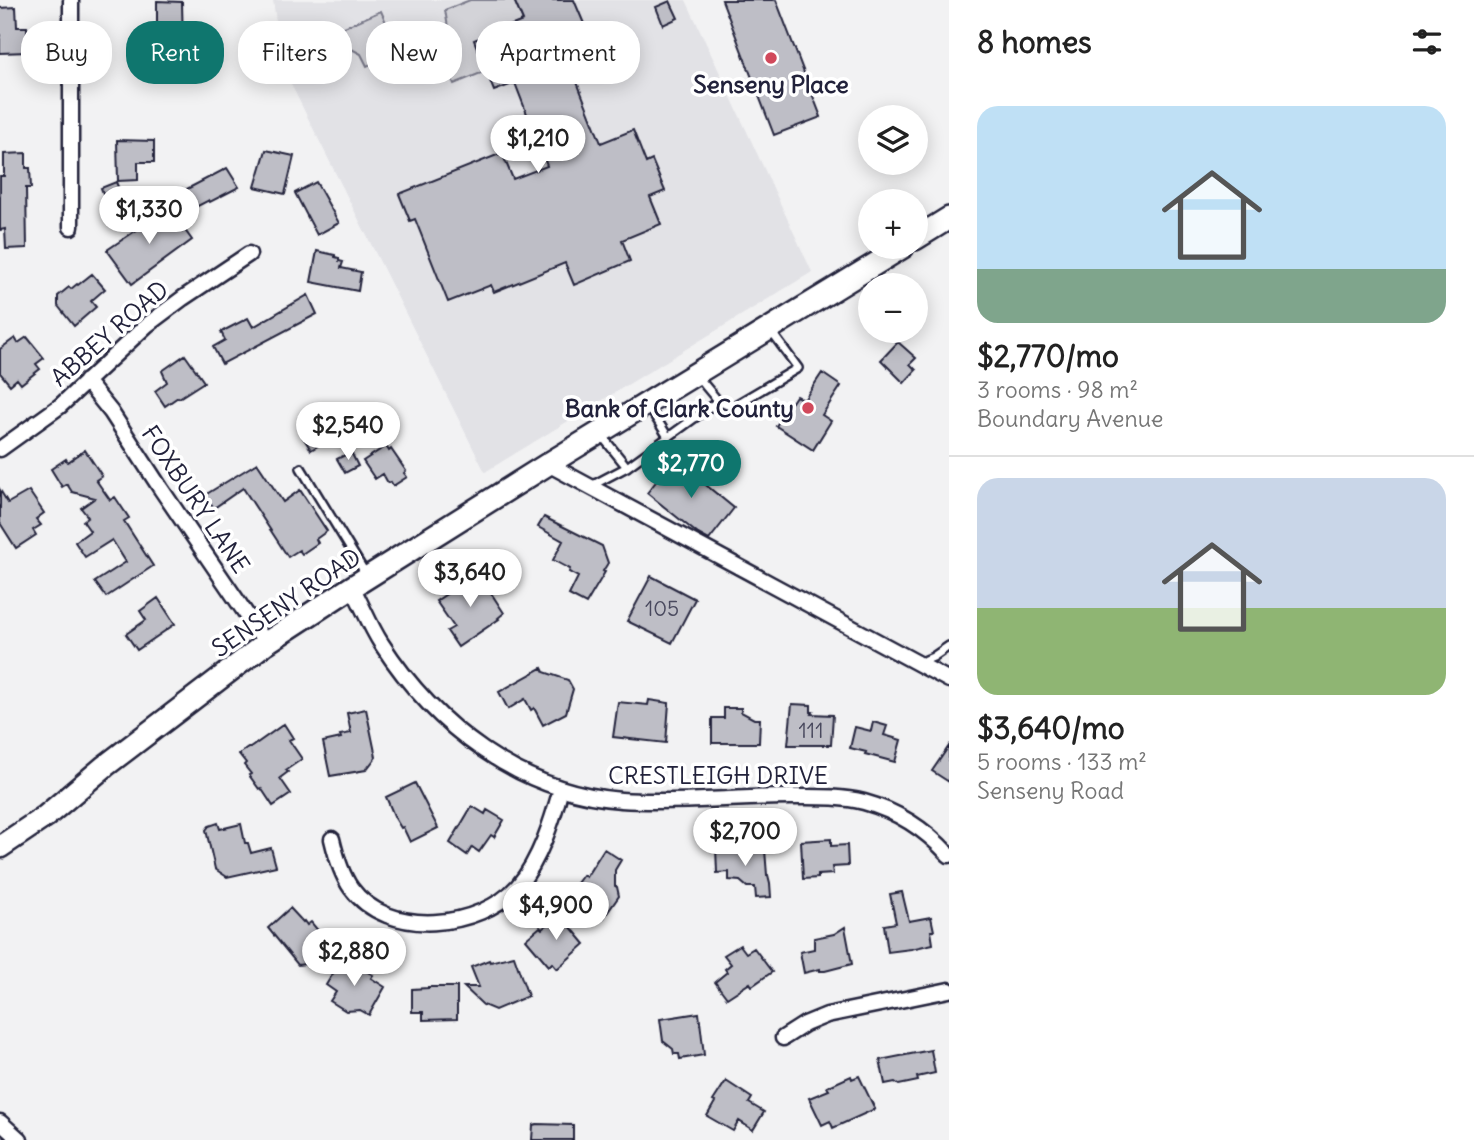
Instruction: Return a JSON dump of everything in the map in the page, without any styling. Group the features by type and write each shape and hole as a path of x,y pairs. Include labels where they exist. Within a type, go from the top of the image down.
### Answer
{"main road":[{"path":"928,231 949,218"},
{"name":"SENSENY ROAD","path":"0,847 46,816 105,766 266,643 548,464 883,259"}],"street":[{"path":"71,0 71,227"},
{"name":"ABBEY ROAD","path":"0,449 60,406 147,325 249,254"},
{"name":"FOXBURY LANE","path":"86,381 111,412 266,643"},
{"path":"548,464 949,680"},
{"name":"CRESTLEIGH DRIVE","path":"360,582 380,642 409,682 471,742 528,776 561,789 623,800 781,797 851,799 890,811 917,826 949,855"},
{"path":"332,839 335,854 352,889 379,911 397,919 416,922 462,918 488,909 517,887 529,870 545,837 561,789"},
{"path":"783,1038 804,1024 827,1015 949,990"},
{"path":"0,1122 20,1140"}],"lane":[{"path":"696,374 718,401 732,408 798,368 769,329"},
{"path":"591,487 627,467 718,401"},
{"path":"647,404 668,437"},
{"path":"600,432 627,467"},
{"path":"301,468 360,582"},
{"path":"918,663 949,646"}],"shaded area":[{"path":"273,0 686,0 812,272 485,472 291,84 352,84 352,21 276,21"},
{"path":"470,0 514,0 523,21 476,21 476,75 462,81 462,21 447,21 445,10"},
{"path":"381,11 385,21 366,21 366,64 361,54 352,49 352,24"}],"building":[{"path":"514,0 574,0 583,21 523,21"},
{"name":"Senseny Place","path":"722,0 776,0 821,117 774,135"},
{"path":"157,1 182,2 182,21 157,21"},
{"path":"670,1 678,18 663,25 656,7"},
{"path":"16,7 17,27 21,27 21,52 0,53 0,8"},
{"path":"491,84 512,84 494,91"},
{"path":"515,84 578,84 601,143 633,130 646,163 652,160 665,191 650,197 661,224 622,240 630,261 574,285 565,263 494,292 491,285 448,302 415,219 410,221 399,194 502,153 513,179 547,166"},
{"path":"117,140 154,141 154,162 138,162 138,180 118,181"},
{"path":"266,150 294,156 285,194 255,187"},
{"path":"26,153 26,168 30,168 31,188 26,188 27,248 6,249 5,229 0,230 0,176 4,176 4,154"},
{"path":"227,168 239,187 194,208 185,190"},
{"path":"116,182 121,194 106,201 101,188"},
{"path":"316,182 339,223 317,235 295,193"},
{"path":"155,207 166,223 171,219 175,225 179,222 192,240 132,284 107,250 144,225 139,218"},
{"path":"317,251 335,255 343,262 341,268 361,272 358,291 311,282"},
{"path":"92,274 105,289 91,301 96,307 74,326 58,306 58,296"},
{"path":"308,295 317,314 222,364 213,347 225,340 221,332 248,318 253,327"},
{"path":"27,337 44,358 36,364 40,369 21,384 17,379 10,385 0,373 0,349 15,338 18,343"},
{"path":"899,343 916,358 910,364 916,370 904,383 881,360"},
{"path":"185,355 204,382 165,406 155,391 167,382 162,371"},
{"name":"Bank of Clark County","path":"822,373 841,386 822,415 831,421 813,450 776,426 796,396 804,400"},
{"path":"323,423 331,435 311,450 303,437"},
{"path":"386,446 406,471 404,473 407,477 393,486 383,474 375,479 363,461"},
{"path":"85,450 102,476 96,480 110,500 115,497 129,518 124,521 153,566 106,597 95,582 126,562 112,540 85,557 75,542 90,531 83,521 88,517 81,508 95,498 72,492 67,484 62,487 51,469 66,459 68,462"},
{"path":"351,452 358,466 345,473 337,459"},
{"path":"674,459 734,508 709,540 647,493"},
{"path":"257,463 283,502 300,490 327,531 316,539 318,543 302,554 299,550 288,557 243,488 214,508 205,495"},
{"path":"0,490 8,503 29,491 44,513 36,519 41,525 33,530 36,535 16,548 0,523"},
{"path":"544,517 602,546 608,563 586,604 569,595 578,577 569,572 570,569 553,560 563,541 538,527"},
{"path":"478,573 504,613 458,647 447,631 454,627 436,601"},
{"path":"651,576 695,599 672,643 627,621"},
{"path":"158,598 175,624 137,650 126,634 146,620 140,611"},
{"path":"542,668 544,672 568,680 573,689 566,713 543,725 534,708 531,710 525,699 508,709 499,692"},
{"path":"649,700 669,703 666,743 613,737 618,702 648,705"},
{"path":"792,704 811,705 812,714 833,715 831,745 788,745"},
{"path":"724,708 741,708 741,712 760,719 759,743 712,743 712,718 724,718"},
{"path":"366,709 376,757 366,770 330,776 323,742 351,733 347,713"},
{"path":"873,722 887,726 884,735 901,740 895,762 850,748 855,727 871,731"},
{"path":"284,724 293,738 289,740 302,759 286,770 288,772 280,778 291,794 273,806 249,775 251,774 244,765 246,763 239,754"},
{"path":"949,746 949,782 932,771"},
{"path":"415,783 438,828 410,842 386,797"},
{"path":"472,806 485,814 487,810 504,820 494,837 491,835 479,852 472,847 467,855 450,843"},
{"path":"218,823 220,829 241,824 245,843 248,843 251,853 271,848 276,866 227,877 215,869 206,830"},
{"path":"831,839 831,846 847,845 848,866 832,867 833,874 803,879 801,841"},
{"path":"716,847 747,847 747,851 765,850 771,897 756,898 755,887 729,880 729,872 717,873"},
{"path":"604,849 621,860 615,870 615,886 619,896 603,919 563,895 568,895 583,875 586,877"},
{"path":"902,892 909,921 931,917 933,944 888,952 884,925 896,923 890,894"},
{"path":"290,908 307,925 311,922 325,939 320,943 326,946 305,964 298,965 268,928"},
{"path":"560,914 585,944 557,969 552,963 549,966 526,939"},
{"path":"845,927 852,964 804,973 800,952 814,949 814,938 834,934"},
{"path":"740,945 746,953 754,948 772,972 752,986 750,983 727,998 715,982 727,972 725,969 731,964 724,955"},
{"path":"514,956 528,996 495,1010 483,1005 464,987 479,987 471,967 489,960 490,962"},
{"path":"343,957 364,968 373,975 371,978 385,987 369,1015 360,1010 346,1011 330,1001 336,992 326,985"},
{"path":"457,987 457,1019 423,1020 423,1012 412,1012 412,989"},
{"path":"699,1013 704,1055 680,1059 679,1054 674,1054 673,1049 663,1041 660,1019"},
{"path":"931,1050 935,1073 917,1077 918,1081 899,1085 895,1082 885,1084 880,1060"},
{"path":"851,1076 852,1079 859,1076 875,1109 833,1128 830,1121 822,1125 809,1098 829,1090 827,1087"},
{"path":"726,1081 752,1098 749,1103 764,1112 753,1130 739,1121 733,1131 707,1116"},
{"path":"533,1125 573,1125 573,1140 532,1140"}],"place":[{"name":"Senseny Place","path":"771,58"},
{"name":"Bank of Clark County","path":"808,408"}]}
